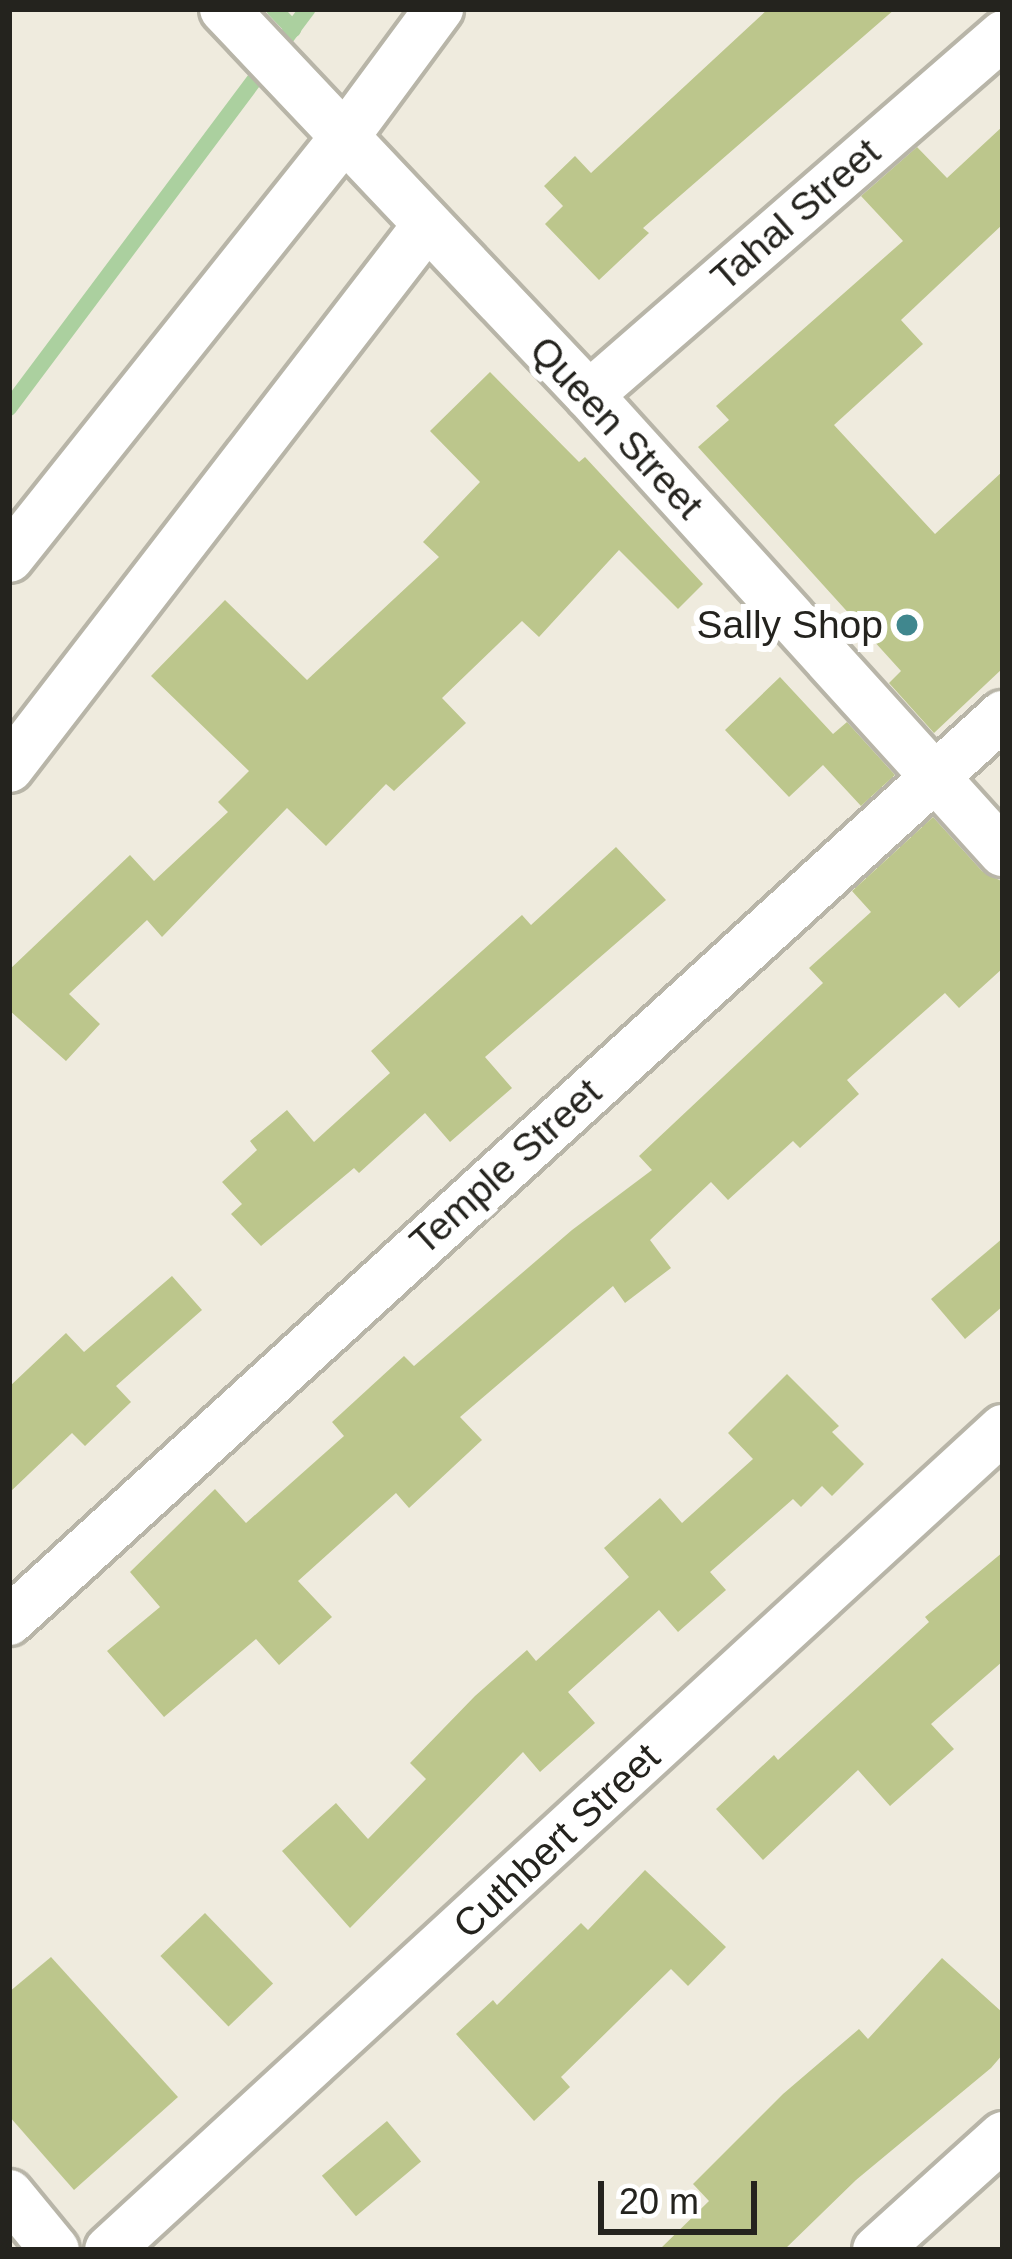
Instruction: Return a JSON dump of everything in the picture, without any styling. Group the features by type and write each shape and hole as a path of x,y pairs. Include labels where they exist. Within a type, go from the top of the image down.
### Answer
{"street":[{"path":"14,539 346,135 439,9"},
{"name":"Queen Street","path":"233,18 589,395 1003,852"},
{"name":"Tahal Street","path":"589,395 1003,35"},
{"path":"9,767 427,225"},
{"name":"Temple Street","path":"9,1621 1003,715"},
{"name":"Cuthbert Street","path":"109,2250 1003,1429"},
{"path":"878,2250 1003,2136"},
{"path":"9,2194 56,2250"}],"building":[{"path":"768,9 895,9 643,228 649,233 599,280 545,224 563,206 544,186 575,156 591,173"},
{"path":"1003,126 1003,224 901,320 923,344 834,425 935,534 1003,471 1003,668 934,733 889,683 901,671 698,447 729,420 716,406 903,241 861,196 917,147 947,178"},
{"path":"490,372 579,462 585,457 703,584 678,609 619,550 539,637 522,621 442,698 466,723 394,791 386,784 326,846 287,808 162,937 147,920 69,994 100,1024 66,1061 9,1010 9,970 130,855 154,881 228,812 218,802 249,771 151,676 225,600 307,680 439,557 423,542 480,482 430,431"},
{"path":"780,677 833,734 847,722 895,775 861,806 823,765 789,797 725,730"},
{"path":"933,817 982,871 1003,882 1003,968 959,1008 945,993 847,1080 859,1094 800,1148 793,1141 728,1200 711,1182 650,1240 671,1268 625,1303 613,1286 460,1417 482,1440 409,1508 396,1493 298,1581 332,1617 279,1665 256,1639 164,1717 107,1651 160,1607 130,1572 215,1489 246,1523 344,1436 332,1422 404,1356 414,1366 572,1230 652,1170 639,1156 823,983 809,968 871,912 852,891"},
{"path":"616,847 666,900 485,1057 512,1088 450,1142 425,1113 359,1173 354,1168 261,1246 231,1214 242,1204 222,1182 257,1150 250,1141 287,1110 314,1142 390,1073 371,1051 522,915 531,925"},
{"path":"1003,1238 1003,1306 965,1339 931,1299"},
{"path":"172,1276 202,1310 116,1386 131,1402 85,1446 72,1433 9,1493 9,1387 66,1333 84,1352"},
{"path":"787,1374 839,1426 832,1432 864,1464 832,1496 822,1486 801,1507 793,1499 710,1572 726,1590 678,1632 659,1610 568,1692 595,1723 540,1772 523,1752 350,1928 282,1851 336,1803 368,1839 426,1779 410,1763 475,1696 527,1650 536,1661 629,1577 604,1548 660,1498 682,1523 753,1459 728,1433"},
{"path":"1003,1552 1003,1661 931,1724 954,1749 890,1806 858,1770 763,1860 716,1809 774,1755 778,1760 929,1622 925,1617"},
{"path":"645,1870 726,1947 688,1986 671,1969 561,2077 570,2087 534,2121 456,2034 493,2000 497,2005 581,1923 588,1930"},
{"path":"205,1913 273,1983 228,2027 160,1956"},
{"path":"51,1957 178,2097 74,2190 9,2116 9,1992"},
{"path":"942,1958 1003,2013 1003,2054 991,2068 856,2180 784,2250 659,2250 709,2201 693,2184 783,2094 859,2029 868,2039"},
{"path":"387,2121 421,2162 356,2216 322,2176"}],"waterway":[{"path":"274,9 293,29"},
{"path":"9,408 308,9"}],"place":[{"name":"Sally Shop","path":"907,625"}]}
